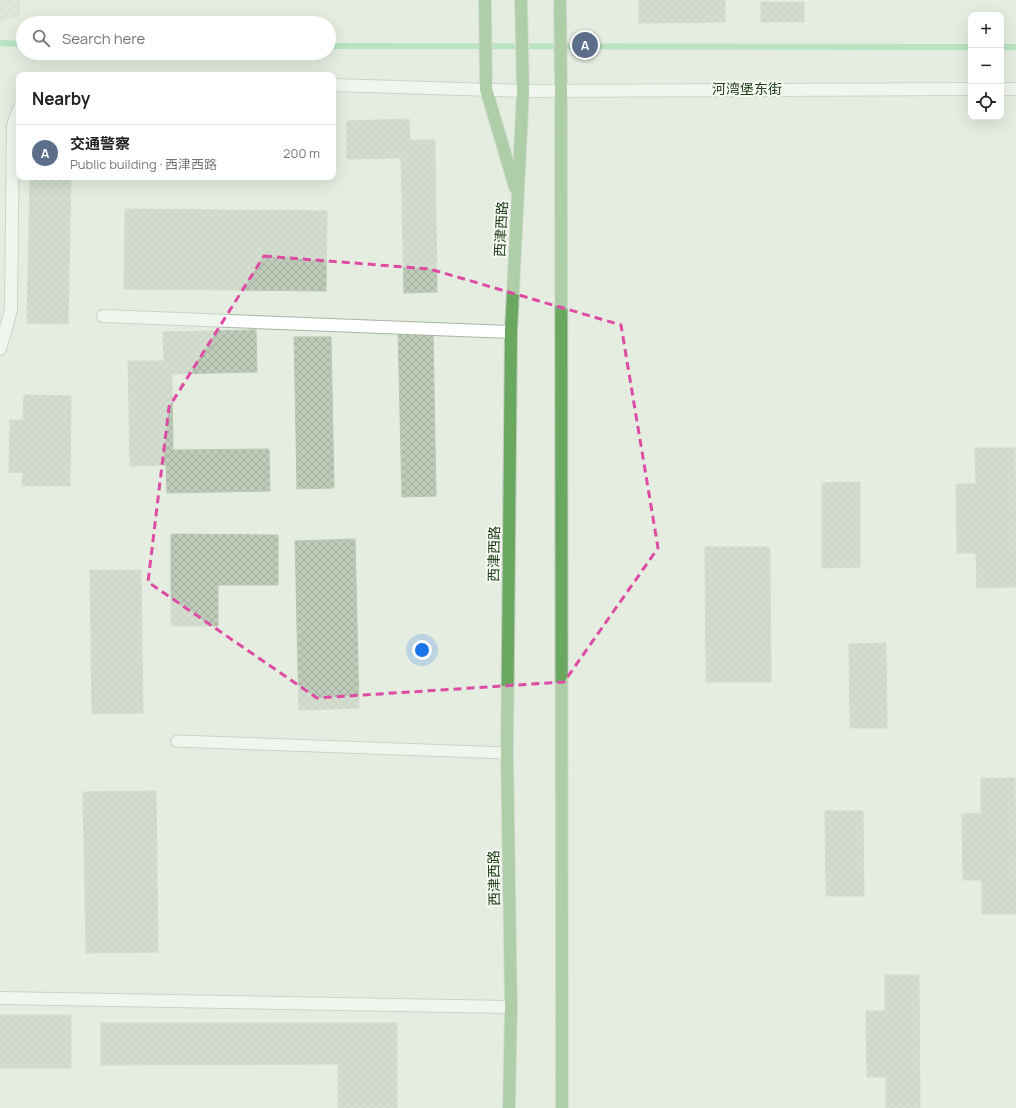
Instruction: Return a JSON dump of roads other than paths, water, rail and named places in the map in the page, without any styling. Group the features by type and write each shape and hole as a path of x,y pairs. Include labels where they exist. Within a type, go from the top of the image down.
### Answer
{"main road":[{"path":"485,0 486,89 518,196"},
{"name":"西津西路","path":"509,1108 511,1007 507,753 511,332 523,91 521,0"},
{"path":"560,0 562,1108"}],"street":[{"name":"河湾堡东街","path":"336,85 523,91 561,89 968,89"},
{"path":"1004,89 1016,89"},
{"path":"0,349 11,310 13,125 16,117"},
{"path":"102,316 511,332"},
{"path":"0,998 511,1007"}],"lane":[{"path":"177,741 507,753"}],"waterway":[{"path":"0,43 16,44"},
{"path":"336,46 968,47"},
{"path":"1004,47 1016,47"}],"place":[{"name":"交通警察","path":"585,45"}]}
